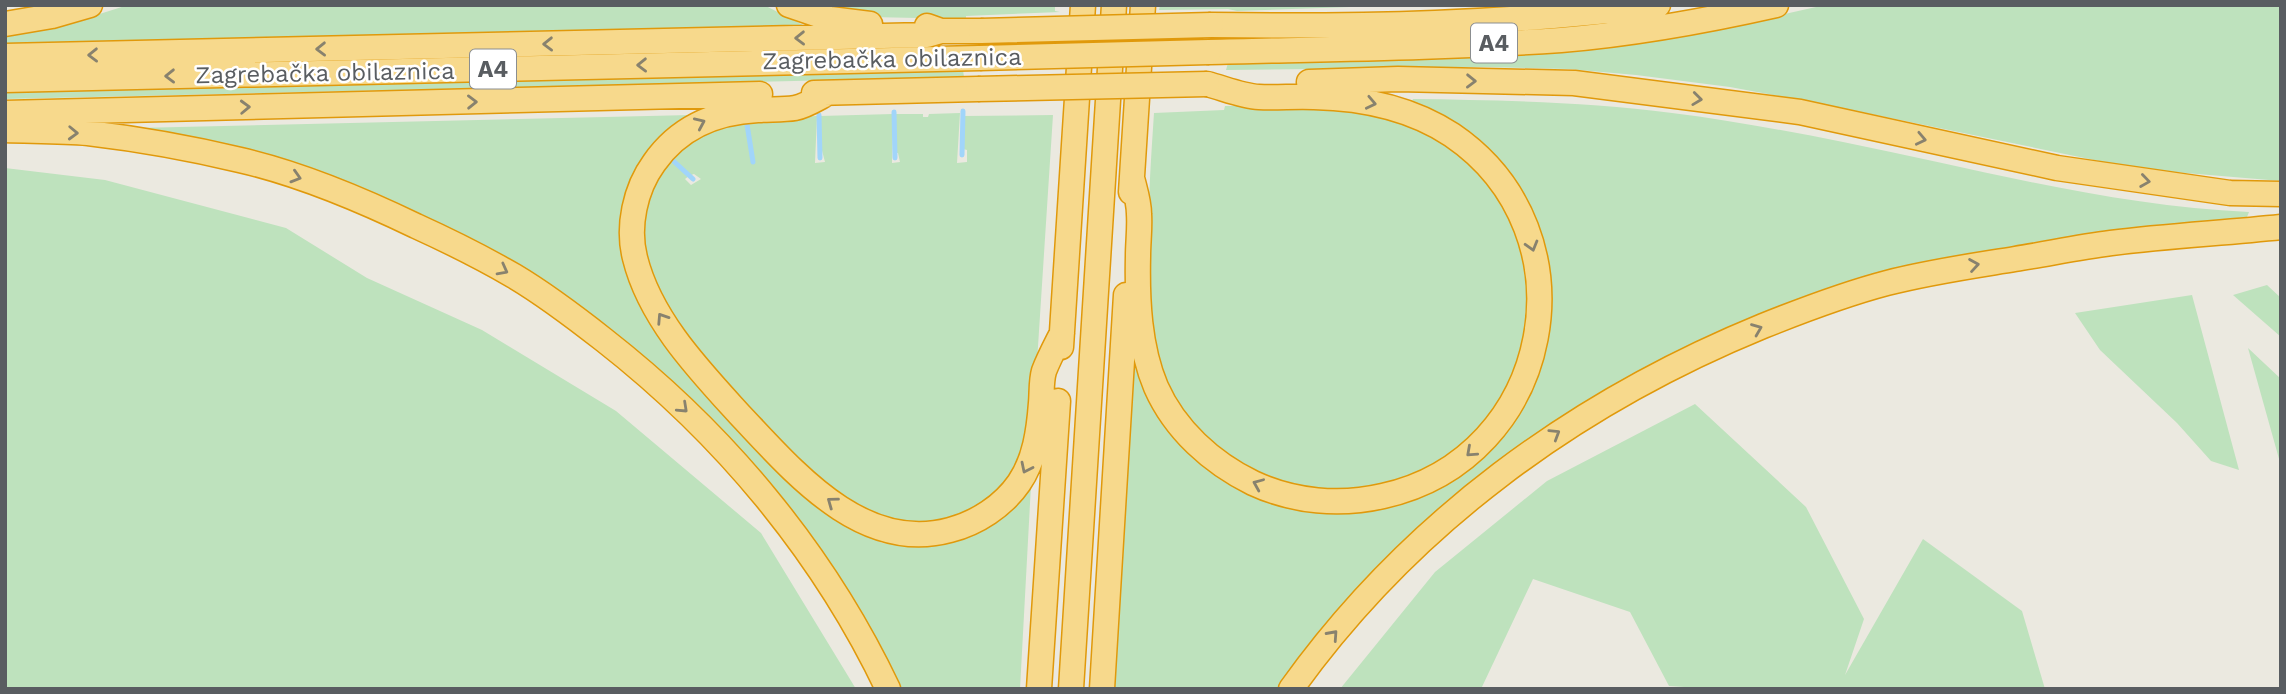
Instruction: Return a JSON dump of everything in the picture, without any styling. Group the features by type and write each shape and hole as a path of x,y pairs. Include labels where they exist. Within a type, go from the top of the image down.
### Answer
{"highway":[{"path":"5,24 52,16 90,5"},
{"path":"789,5 830,19 867,24 927,26 941,31"},
{"path":"1071,689 1114,5"},
{"path":"1102,689 1143,5"},
{"path":"1305,26 1321,16 1377,13 1415,5"},
{"path":"5,56 927,35 941,31 1409,23 1599,13 1658,5"},
{"name":"Zagrebačka obilaznica","path":"5,80 1431,47 1563,40 1701,22 1776,5"},
{"path":"1039,689 1082,8"},
{"name":"Zagrebačka obilaznica","path":"5,114 1398,79 1574,83 1800,112 2057,168 2230,193 2281,194"},
{"path":"1132,178 1139,212 1138,278 1141,322 1151,372 1164,401 1182,428 1211,457 1235,474 1286,495 1311,500 1339,502 1368,499 1397,493 1442,473 1464,458 1500,421 1523,383 1533,356 1540,303 1536,262 1528,234 1516,206 1493,171 1434,124 1400,110 1338,98 1256,97 1207,84"},
{"path":"828,93 797,108 731,112 687,129 652,164 635,207 632,232 634,255 651,300 696,364 763,439 818,492 864,522 892,532 907,534 932,534 958,528 994,508 1019,483 1027,469 1037,436 1044,373 1062,333"},
{"path":"5,130 86,133 179,146 243,160 380,208 515,277 576,318 643,370 701,424 790,528 838,600 888,689"},
{"path":"1291,689 1318,651 1391,569 1455,509 1558,433 1629,389 1720,343 1799,312 1884,284 1942,270 2110,243 2281,227"}],"green space":[{"path":"128,5 764,5 805,26 5,45 5,36 87,18"},
{"path":"817,5 1060,5 1055,6 1055,11 1060,12 966,16 966,19 870,17"},
{"path":"1160,5 1350,7 1237,11 1159,10"},
{"path":"1825,5 2281,5 2281,181 2138,169 1832,106 1730,87 1636,75 1568,69 1485,67 1226,70 1228,63 1520,54 1721,28"},
{"path":"963,70 964,77 5,99 5,92"},
{"path":"1413,99 1575,104 1693,116 1843,142 2095,194 2249,212 2247,217 2229,220 2020,246 1679,352 1601,393 1538,434 1305,653 1278,689 1111,689 1132,362 1135,361 1262,500 1320,513 1356,513 1399,505 1438,488 1472,465 1502,435 1524,400 1540,362 1548,320 1548,277 1537,227 1514,181 1492,154 1444,119 1412,102"},
{"path":"1225,106 1333,109 1369,113 1399,121 1427,133 1453,150 1476,171 1495,195 1522,250 1528,280 1521,349 1510,381 1487,417 1478,429 1447,455 1412,474 1376,486 1338,490 1301,486 1265,475 1231,456 1200,430 1176,399 1160,364 1151,319 1148,225 1154,113 1224,110"},
{"path":"960,113 957,163 967,162 967,150 963,149 963,116 1053,115 1034,408 1019,465 996,494 969,512 922,525 867,514 806,468 765,426 691,343 654,286 642,237 643,214 651,189 669,158 689,176 685,179 691,185 701,179 691,175 671,158 691,140 745,119 748,140 747,119 817,116 815,163 825,162 820,143 820,116 893,114 892,163 900,162 898,153 895,153 895,114 923,114 923,117 928,117 929,114"},
{"path":"691,115 665,134 623,252 774,465 831,517 882,543 918,546 1031,485 1020,689 898,689 782,502 487,250 136,128"},
{"path":"5,168 105,180 286,228 367,278 482,330 616,411 761,533 856,689 5,689"},
{"path":"2267,285 2281,298 2281,337 2233,295"},
{"path":"2192,295 2239,470 2211,461 2177,423 2100,350 2075,313"},
{"path":"2248,348 2281,379 2281,466"},
{"path":"1695,404 1806,507 1864,619 1845,675 1923,539 2022,611 2045,689 1715,689 1669,686 1630,612 1533,579 1481,689 1340,689 1435,572 1547,481"}],"waterway":[{"path":"962,155 963,111"},
{"path":"894,112 895,158"},
{"path":"819,115 820,158"},
{"path":"746,118 753,162"},
{"path":"668,156 693,179"}]}
